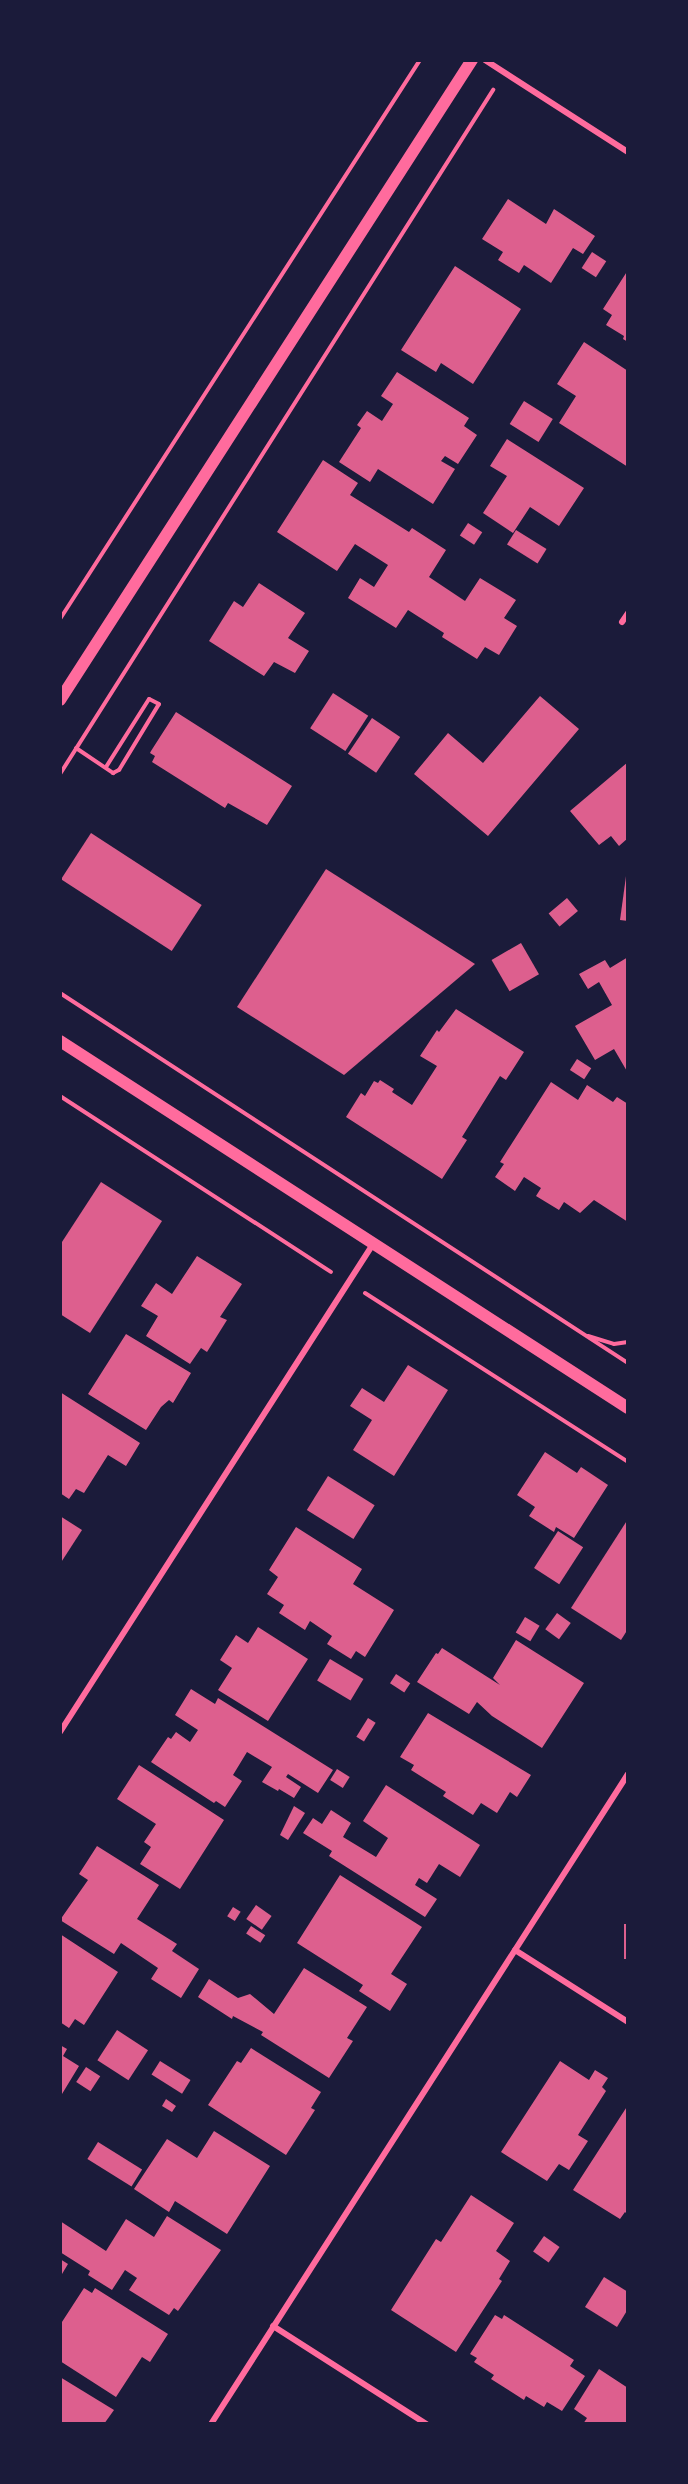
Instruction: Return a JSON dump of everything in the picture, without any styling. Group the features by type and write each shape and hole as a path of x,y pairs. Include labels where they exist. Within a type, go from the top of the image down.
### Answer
{"main road":[{"path":"60,700 472,60"},
{"path":"60,1041 628,1408"}],"street":[{"path":"485,60 628,152"},
{"path":"622,622 628,613"},
{"path":"60,1732 373,1244"},
{"path":"211,2424 628,1774"},
{"path":"515,1950 628,2022"},
{"path":"273,2326 426,2424"}],"path":[{"path":"60,619 420,60"},
{"path":"60,774 504,73"},
{"path":"76,748 113,773 119,770 159,704 150,699 106,767"},
{"path":"60,993 628,1363"},
{"path":"582,1335 614,1344 628,1342"}],"building":[{"path":"508,199 546,224 554,209 595,236 583,254 573,248 551,283 524,265 519,273 498,260 503,252 482,239"},
{"path":"592,252 606,261 596,277 582,268"},
{"path":"455,266 521,309 473,384 441,363 436,372 401,350"},
{"path":"628,270 628,342 623,339 624,336 606,325 612,315 603,309"},
{"path":"584,342 628,371 628,467 559,423 576,396 557,384"},
{"path":"397,372 469,418 464,426 477,435 458,464 445,456 441,461 455,469 433,504 378,469 370,482 339,462 361,428 357,425 367,411 382,421 393,404 381,396"},
{"path":"524,401 553,419 539,442 510,424"},
{"path":"507,439 584,488 559,526 530,507 513,533 483,513 507,476 490,466"},
{"path":"323,460 358,483 350,495 409,532 412,528 446,550 429,577 465,601 480,578 516,600 504,618 517,626 499,655 485,647 477,659 442,637 444,633 408,610 396,628 348,598 360,578 374,587 388,565 355,544 337,571 277,532"},
{"path":"468,523 482,532 474,545 460,536"},
{"path":"516,530 547,549 538,563 507,544"},
{"path":"259,583 305,613 288,638 309,651 295,673 274,662 264,676 209,641 234,601 243,607"},
{"path":"333,693 368,716 345,751 310,728"},
{"path":"540,696 579,729 488,836 414,774 448,733 483,763"},
{"path":"176,712 292,786 267,825 228,803 225,808 152,762 155,756 150,753"},
{"path":"372,718 400,737 376,773 348,754"},
{"path":"628,762 628,838 619,846 611,836 599,845 570,811"},
{"path":"91,833 202,905 172,951 61,879"},
{"path":"326,869 475,964 344,1075 237,1007"},
{"path":"628,869 628,921 620,920"},
{"path":"567,898 578,911 560,926 549,913"},
{"path":"521,943 539,974 510,991 492,960"},
{"path":"628,957 628,1073 614,1049 595,1060 575,1026 612,1005 599,982 588,989 579,974 605,960 610,968"},
{"path":"456,1009 524,1052 506,1080 500,1076 462,1137 467,1140 442,1179 346,1117 361,1093 365,1096 374,1081 378,1083 380,1080 394,1089 392,1092 412,1105 437,1066 420,1056 437,1030 439,1032"},
{"path":"577,1059 591,1068 584,1079 570,1070"},
{"path":"551,1082 578,1100 587,1085 613,1102 617,1097 628,1104 628,1222 594,1200 580,1213 564,1202 559,1210 536,1196 541,1188 524,1177 515,1191 495,1177 504,1164 500,1162"},
{"path":"101,1182 162,1221 90,1333 60,1314 60,1245"},
{"path":"197,1256 242,1284 220,1317 227,1320 207,1352 201,1348 190,1364 146,1336 158,1316 141,1306 156,1283 172,1294"},
{"path":"126,1334 191,1373 173,1403 169,1400 161,1407 146,1430 88,1394"},
{"path":"408,1365 448,1390 394,1476 353,1450 372,1420 350,1406 362,1388 384,1402"},
{"path":"60,1392 140,1443 126,1466 108,1455 84,1493 76,1489 69,1499 60,1493"},
{"path":"545,1452 577,1473 581,1467 608,1485 574,1538 556,1527 554,1532 529,1516 535,1507 517,1495"},
{"path":"328,1476 375,1505 353,1539 307,1510"},
{"path":"60,1516 82,1530 60,1564"},
{"path":"628,1519 628,1629 621,1640 571,1608"},
{"path":"296,1527 362,1569 353,1584 394,1610 365,1657 356,1651 351,1659 327,1644 332,1636 310,1621 305,1630 279,1613 284,1605 267,1594 278,1577 269,1570"},
{"path":"558,1531 583,1547 559,1584 534,1568"},
{"path":"557,1613 571,1623 559,1639 545,1629"},
{"path":"525,1617 540,1626 530,1641 516,1632"},
{"path":"258,1627 308,1659 268,1721 218,1690 232,1668 220,1660 236,1635 248,1643"},
{"path":"516,1640 584,1683 542,1748 492,1716 477,1702 469,1714 417,1682 436,1653 438,1654 442,1648 500,1685 493,1678"},
{"path":"330,1659 363,1679 351,1701 317,1680"},
{"path":"396,1674 410,1683 404,1692 390,1683"},
{"path":"191,1689 215,1704 218,1698 333,1770 318,1793 288,1774 286,1777 301,1787 294,1798 262,1782 272,1767 247,1752 233,1775 242,1781 225,1807 216,1801 214,1803 151,1762 168,1737 171,1739 176,1732 190,1742 198,1730 175,1715"},
{"path":"428,1713 531,1775 517,1797 510,1792 497,1813 481,1803 473,1815 443,1796 446,1792 411,1770 414,1765 400,1757"},
{"path":"368,1718 376,1723 364,1741 356,1737"},
{"path":"139,1765 224,1820 180,1889 140,1864 151,1847 144,1842 156,1824 117,1799"},
{"path":"337,1769 350,1777 343,1788 330,1780"},
{"path":"386,1785 480,1845 460,1877 439,1864 427,1883 419,1878 415,1885 437,1899 425,1917 329,1856 332,1851 303,1833 313,1818 322,1824 331,1810 351,1823 343,1837 376,1857 388,1838 363,1821"},
{"path":"294,1806 305,1813 288,1840 280,1835"},
{"path":"97,1846 159,1885 137,1919 177,1944 172,1951 199,1969 181,1998 151,1979 158,1968 121,1943 114,1954 60,1920 88,1880 79,1874"},
{"path":"340,1875 422,1927 391,1974 407,1984 390,2011 359,1991 363,1985 297,1943"},
{"path":"256,1905 272,1916 262,1930 246,1919"},
{"path":"233,1907 241,1912 235,1921 227,1916"},
{"path":"624,1924 628,1924 628,1959 624,1959"},
{"path":"251,1926 265,1935 260,1943 246,1934"},
{"path":"60,1934 118,1972 84,2025 75,2019 69,2028 60,2022"},
{"path":"304,1968 367,2007 347,2038 353,2041 329,2078 261,2035 263,2032 233,2016 232,2019 198,1997 209,1979 238,1998 250,1994 274,2014"},
{"path":"117,2030 148,2050 128,2080 97,2060"},
{"path":"60,2045 67,2049 63,2056 79,2066 62,2094"},
{"path":"251,2048 321,2092 311,2108 315,2110 286,2155 208,2105 237,2061 241,2063"},
{"path":"160,2061 191,2080 182,2094 152,2075"},
{"path":"560,2061 589,2080 595,2070 608,2078 602,2087 606,2091 578,2135 588,2141 569,2170 559,2164 547,2181 501,2152"},
{"path":"86,2067 100,2076 90,2091 76,2082"},
{"path":"166,2099 176,2106 172,2112 162,2106"},
{"path":"628,2105 628,2215 625,2212 620,2219 573,2190"},
{"path":"214,2131 270,2166 227,2234 175,2201 169,2212 134,2189 167,2139 197,2158"},
{"path":"98,2142 142,2170 132,2187 87,2159"},
{"path":"471,2195 514,2223 496,2251 510,2261 499,2279 502,2281 456,2352 391,2310 436,2239 441,2242"},
{"path":"167,2216 221,2250 178,2311 174,2308 169,2315 129,2290 137,2278 125,2270 112,2290 88,2275 90,2271 60,2252 60,2221 106,2251 126,2219 154,2237"},
{"path":"544,2236 560,2247 549,2262 533,2252"},
{"path":"60,2259 68,2264 62,2274 60,2273"},
{"path":"604,2277 628,2292 628,2309 617,2327 585,2307"},
{"path":"84,2288 92,2293 95,2288 168,2334 150,2362 142,2357 116,2397 60,2361 60,2325"},
{"path":"495,2315 502,2319 504,2315 574,2360 570,2366 585,2376 562,2411 547,2402 544,2407 526,2396 524,2400 491,2379 494,2375 474,2362 477,2358 470,2354"},
{"path":"599,2369 628,2388 628,2424 583,2424 587,2418 574,2409"},
{"path":"60,2377 114,2410 104,2424 60,2424"}]}
